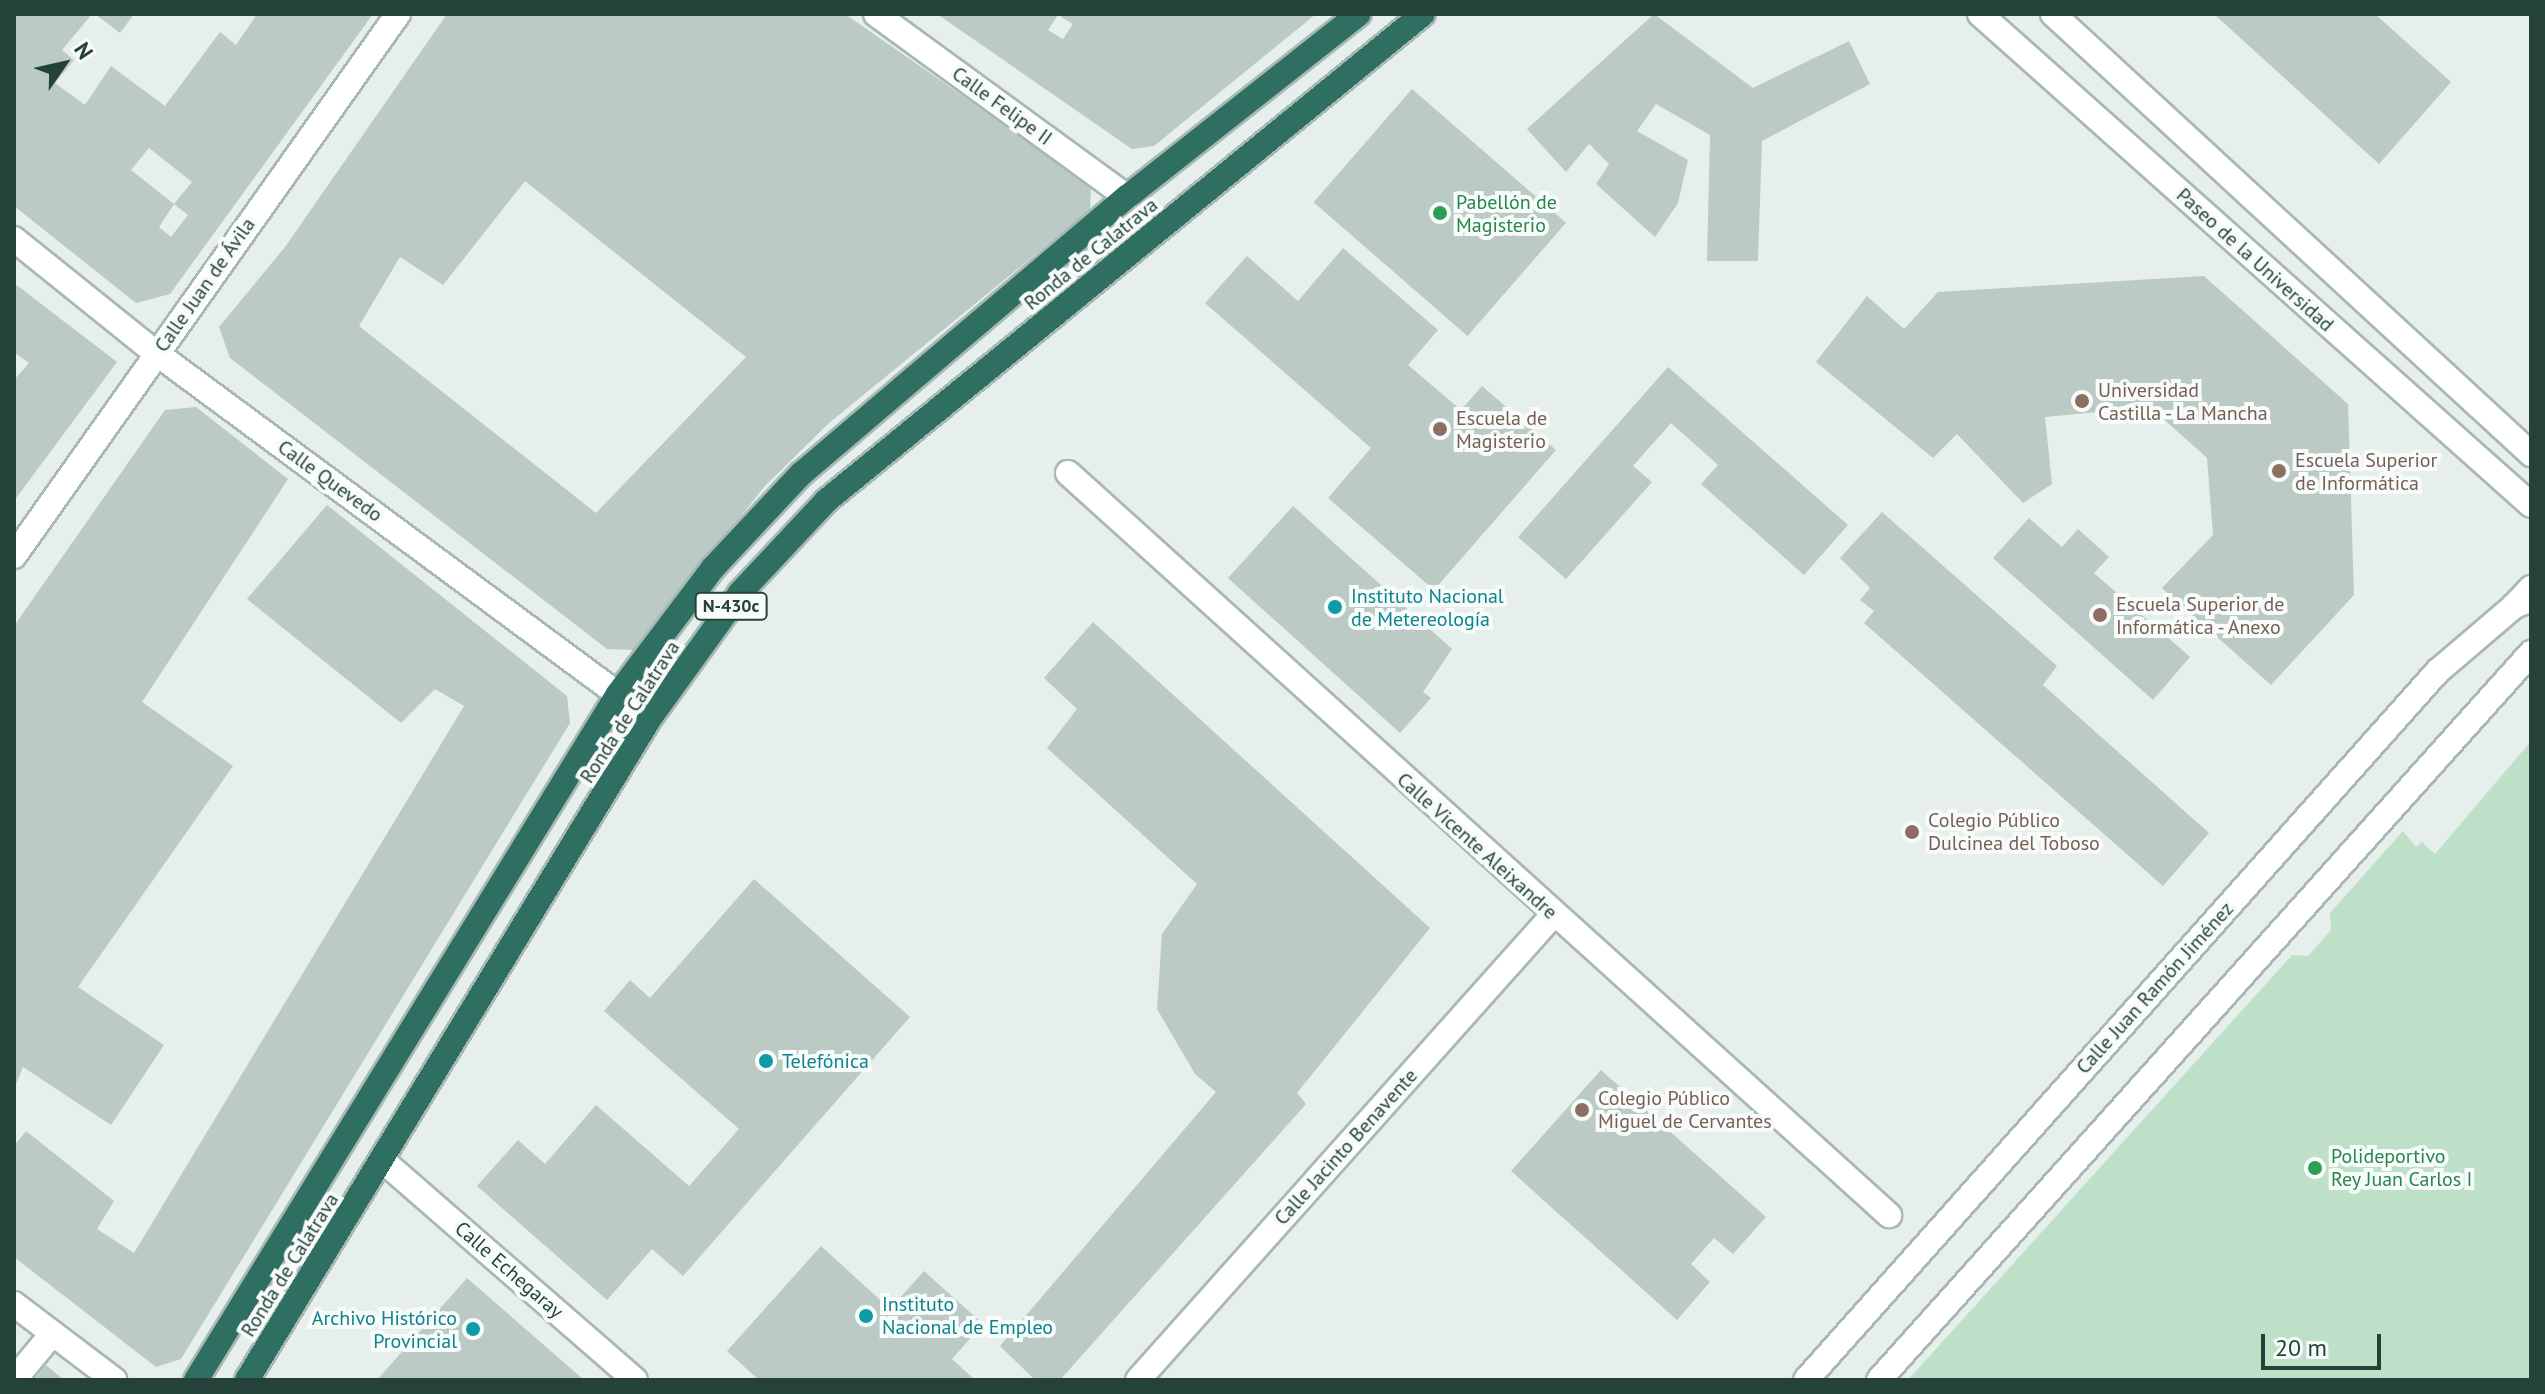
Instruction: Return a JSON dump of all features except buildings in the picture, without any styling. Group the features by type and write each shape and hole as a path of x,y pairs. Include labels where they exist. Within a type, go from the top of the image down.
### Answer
{"highway":[{"name":"Ronda de Calatrava","path":"196,1380 618,694 713,568 801,474 1127,197 1359,14"},
{"name":"Ronda de Calatrava","path":"247,1380 650,718 740,593 826,501 1423,14"}],"street":[{"name":"Calle Juan de Ávila","path":"14,556 398,14"},
{"name":"Calle Felipe II","path":"876,14 1127,197"},
{"name":"Paseo de la Universidad","path":"1980,14 2531,505"},
{"path":"2053,14 2531,454"},
{"name":"Calle Quevedo","path":"14,239 156,353 650,718"},
{"name":"Calle Vicente Aleixandre","path":"1068,473 1553,915 1889,1215"},
{"name":"Calle Juan Ramón Jiménez","path":"1806,1380 2438,671 2522,603 2531,588"},
{"path":"1879,1380 2531,653"},
{"name":"Calle Jacinto Benavente","path":"1138,1380 1553,915"},
{"name":"Calle Echegaray","path":"382,1160 635,1380"},
{"path":"14,1304 114,1380"},
{"path":"14,1380 52,1334"}],"green space":[{"name":"Polideportivo Rey Juan Carlos I","path":"2531,741 2531,1380 1908,1380 2292,955 2308,956 2331,930 2330,913 2403,831 2416,847 2422,842 2435,854"}],"place":[{"name":"Pabellón de Magisterio","path":"1440,213"},
{"name":"Universidad Castilla - La Mancha","path":"2082,401"},
{"name":"Escuela de Magisterio","path":"1440,429"},
{"name":"Escuela Superior de Informática","path":"2279,471"},
{"name":"Instituto Nacional de Metereología","path":"1335,607"},
{"name":"Escuela Superior de Informática - Anexo","path":"2100,615"},
{"name":"Colegio Público Dulcinea del Toboso","path":"1912,832"},
{"name":"Telefónica","path":"766,1061"},
{"name":"Colegio Público Miguel de Cervantes","path":"1582,1110"},
{"name":"Polideportivo Rey Juan Carlos I","path":"2315,1168"},
{"name":"Instituto Nacional de Empleo","path":"866,1316"},
{"name":"Archivo Histórico Provincial","path":"473,1329"}]}
